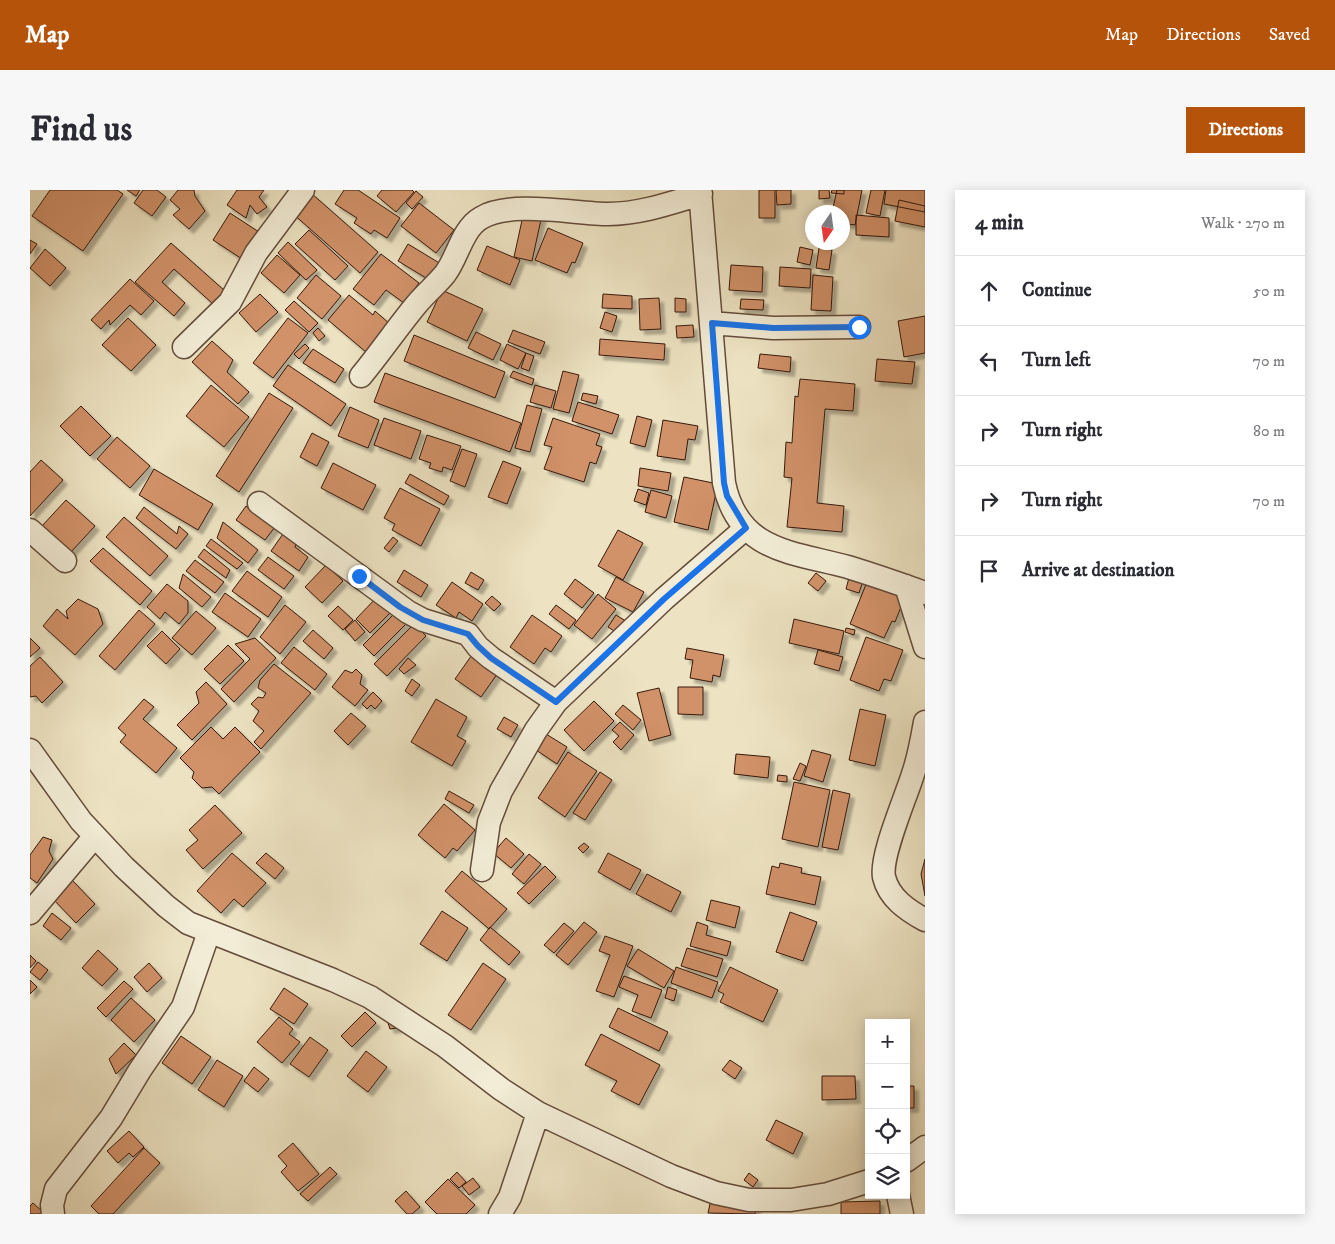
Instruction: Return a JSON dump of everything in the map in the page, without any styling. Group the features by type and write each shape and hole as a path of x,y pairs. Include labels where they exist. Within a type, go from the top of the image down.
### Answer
{"street":[{"path":"184,347 230,302 256,253 303,190"},
{"path":"361,376 417,304 445,273 470,227 482,217 491,213 534,209 558,209 607,214 628,213 700,192 724,483 727,496 746,528 765,544 800,557 847,567 916,589 925,647"},
{"path":"712,323 773,328 859,327"},
{"path":"259,503 408,612 423,620 468,634 491,658 556,702"},
{"path":"482,870 489,822 501,791 536,730 556,702 664,599 746,528"},
{"path":"30,530 65,561"},
{"path":"925,722 914,772 886,857 884,875 889,889 897,901 925,920"},
{"path":"30,750 80,821 166,906 188,922 333,980 370,997 438,1041 501,1089 538,1113 671,1176 716,1193 749,1200 791,1200 828,1194 865,1182"},
{"path":"30,913 95,836"},
{"path":"53,1214 52,1205 56,1189 111,1118 140,1070 183,1006 209,932"},
{"path":"500,1214 510,1197 538,1113"},
{"path":"910,1158 925,1146"},
{"path":"899,1199 902,1214"}],"building":[{"path":"50,190 117,190 123,194 83,251 32,216"},
{"path":"127,190 140,190 136,196"},
{"path":"143,190 157,190 166,197 152,216 134,203"},
{"path":"178,190 194,190 195,196 205,211 189,229 173,215 180,209 170,200"},
{"path":"237,190 264,190 259,197 267,207 257,214 250,205 246,218 227,205"},
{"path":"344,190 358,190 400,218 387,238 374,230 371,234 354,223 357,218 335,204"},
{"path":"382,190 412,190 414,192 396,212 377,196"},
{"path":"759,190 775,190 775,218 759,218"},
{"path":"776,190 791,190 791,204 777,205"},
{"path":"819,190 829,190 830,198 819,199"},
{"path":"832,190 844,190 844,194 831,193"},
{"path":"837,190 862,190 855,225 850,224 850,205 834,205"},
{"path":"871,190 885,190 880,216 866,213"},
{"path":"886,190 925,190 925,212 884,204"},
{"path":"416,191 423,197 412,209 406,203"},
{"path":"311,193 378,252 360,273 292,213"},
{"path":"899,200 925,206 925,227 895,221"},
{"path":"419,203 454,230 436,253 401,226"},
{"path":"524,211 542,215 532,261 514,257"},
{"path":"230,213 259,232 242,259 213,240"},
{"path":"856,215 889,218 889,237 856,235"},
{"path":"548,228 583,243 575,263 572,262 567,273 535,260"},
{"path":"309,230 348,266 335,280 295,244"},
{"path":"30,240 37,244 30,254"},
{"path":"288,242 317,270 306,280 278,253"},
{"path":"171,243 225,291 213,304 174,269 162,282 185,303 174,316 135,282"},
{"path":"408,244 441,264 431,281 398,261"},
{"path":"487,246 520,260 510,285 477,270"},
{"path":"800,247 805,248 805,250 813,250 810,265 797,262"},
{"path":"45,249 66,268 50,286 30,268"},
{"path":"819,250 832,250 829,270 816,268"},
{"path":"381,254 419,283 404,303 386,290 374,305 353,289"},
{"path":"277,255 300,275 284,293 261,273"},
{"path":"731,265 763,267 762,292 729,290"},
{"path":"780,267 811,269 810,288 779,286"},
{"path":"316,275 341,296 322,319 297,298"},
{"path":"813,275 833,277 831,311 811,310"},
{"path":"130,279 154,301 141,315 130,305 110,325 109,320 101,329 91,320"},
{"path":"442,290 483,309 467,341 427,322"},
{"path":"260,294 278,312 256,332 239,313"},
{"path":"603,294 632,296 632,309 602,308"},
{"path":"349,295 373,315 375,311 390,324 366,352 328,320"},
{"path":"659,298 661,329 640,330 639,299"},
{"path":"675,298 686,299 686,312 675,312"},
{"path":"741,299 764,300 763,310 740,309"},
{"path":"294,301 318,323 309,332 285,310"},
{"path":"605,312 617,316 612,332 600,328"},
{"path":"925,316 925,353 904,357 898,321"},
{"path":"128,318 156,345 131,371 102,345"},
{"path":"288,318 308,333 273,378 253,363"},
{"path":"693,325 694,337 677,338 676,326"},
{"path":"318,328 325,336 319,341 313,333"},
{"path":"513,330 545,342 540,354 508,342"},
{"path":"476,332 501,344 493,360 468,348"},
{"path":"414,335 505,372 495,398 404,361"},
{"path":"600,339 665,344 664,360 599,355"},
{"path":"212,341 233,360 227,372 249,392 238,404 192,362"},
{"path":"305,344 309,348 299,359 294,354"},
{"path":"507,344 526,353 518,369 500,360"},
{"path":"313,349 344,369 335,383 303,363"},
{"path":"526,353 534,356 529,371 521,368"},
{"path":"760,354 791,357 790,372 758,368"},
{"path":"877,359 915,362 912,384 875,381"},
{"path":"288,365 346,404 331,426 273,386"},
{"path":"513,371 534,379 532,385 510,377"},
{"path":"563,371 579,375 569,413 553,409"},
{"path":"385,373 521,423 510,452 374,402"},
{"path":"800,379 855,384 853,411 825,409 817,503 844,506 842,532 787,527 792,478 784,477 786,442 792,443 795,396 798,397"},
{"path":"211,385 249,417 224,447 186,416"},
{"path":"535,385 556,391 551,408 530,402"},
{"path":"269,393 293,408 239,492 216,476"},
{"path":"583,393 598,396 596,404 581,400"},
{"path":"578,402 619,415 612,434 572,421"},
{"path":"527,405 542,409 530,452 515,448"},
{"path":"81,406 111,436 90,456 60,426"},
{"path":"350,407 379,420 368,448 338,436"},
{"path":"637,416 652,420 645,447 630,443"},
{"path":"384,418 421,431 411,459 374,445"},
{"path":"553,418 600,434 596,445 602,447 596,464 590,462 584,482 544,469 552,447 544,445"},
{"path":"663,420 698,426 695,440 688,439 685,460 657,456"},
{"path":"312,433 329,442 317,466 300,457"},
{"path":"427,435 461,446 452,470 443,467 442,472 429,468 431,463 419,459"},
{"path":"117,437 150,466 130,488 97,459"},
{"path":"462,449 477,454 465,487 450,481"},
{"path":"41,460 63,480 30,516 30,472"},
{"path":"503,461 521,468 507,504 488,497"},
{"path":"333,463 376,485 363,510 321,488"},
{"path":"640,468 671,473 668,491 638,486"},
{"path":"154,469 213,504 198,530 139,495"},
{"path":"410,474 449,496 444,505 405,483"},
{"path":"684,477 718,484 708,530 674,522"},
{"path":"400,488 440,509 421,546 392,530 395,524 384,518"},
{"path":"638,489 649,493 646,505 634,501"},
{"path":"651,490 672,496 666,518 645,512"},
{"path":"66,500 95,526 70,553 41,527"},
{"path":"246,506 275,527 265,540 236,520"},
{"path":"144,507 177,534 179,526 188,534 176,549 136,518"},
{"path":"124,517 168,556 150,576 106,537"},
{"path":"223,522 258,550 248,563 217,538"},
{"path":"618,530 643,543 623,580 598,566"},
{"path":"285,531 297,539 295,547 308,557 299,571 271,551"},
{"path":"393,537 398,541 389,552 384,548"},
{"path":"211,539 243,563 237,569 206,546"},
{"path":"103,548 152,591 140,605 90,561"},
{"path":"204,549 230,570 226,578 198,557"},
{"path":"268,557 294,576 284,589 258,570"},
{"path":"195,560 224,582 215,593 186,571"},
{"path":"326,565 343,581 322,603 305,587"},
{"path":"404,570 428,585 421,597 397,582"},
{"path":"247,571 282,597 268,617 232,591"},
{"path":"471,572 484,580 478,590 465,583"},
{"path":"816,573 826,581 818,591 808,583"},
{"path":"183,574 211,597 202,607 179,588"},
{"path":"850,574 864,578 859,593 846,589"},
{"path":"616,577 644,592 633,612 605,598"},
{"path":"869,577 907,592 895,622 892,621 884,638 850,624"},
{"path":"575,579 594,593 582,608 564,594"},
{"path":"452,582 483,604 472,621 459,612 456,618 436,605"},
{"path":"167,584 188,601 188,613 179,624 165,612 160,619 147,607"},
{"path":"225,593 261,619 248,637 212,612"},
{"path":"598,594 616,609 592,639 574,625"},
{"path":"492,596 501,604 494,611 485,603"},
{"path":"377,597 392,611 370,633 356,619"},
{"path":"78,599 98,609 103,624 75,655 43,626 57,609 68,619 66,611"},
{"path":"285,605 306,622 280,654 260,637"},
{"path":"556,605 576,620 569,629 549,614"},
{"path":"338,606 353,620 343,630 328,616"},
{"path":"139,610 155,624 115,670 99,656"},
{"path":"398,610 409,621 374,656 363,645"},
{"path":"196,611 216,628 192,655 172,638"},
{"path":"532,615 562,636 551,652 545,648 534,664 510,647"},
{"path":"616,615 629,623 620,635 608,627"},
{"path":"794,619 844,631 839,654 789,643"},
{"path":"355,620 365,632 355,641 345,629"},
{"path":"414,624 426,636 387,676 374,664"},
{"path":"846,628 855,630 854,635 845,632"},
{"path":"313,630 333,648 324,659 303,641"},
{"path":"162,631 180,649 166,664 147,646"},
{"path":"866,637 903,650 891,681 884,679 879,691 850,680"},
{"path":"30,638 40,648 30,657"},
{"path":"255,638 276,658 234,702 221,689 250,659 235,644"},
{"path":"228,645 244,661 220,684 204,669"},
{"path":"294,647 327,674 315,690 281,663"},
{"path":"687,648 724,655 720,677 713,675 712,682 690,678 693,660 685,659"},
{"path":"818,650 843,657 839,671 814,664"},
{"path":"474,652 500,670 481,697 455,679"},
{"path":"40,657 63,682 42,703 36,696 30,697 30,666"},
{"path":"408,658 416,665 404,674 399,669"},
{"path":"274,664 311,693 261,749 254,742 264,731 253,721 259,711 251,704 258,697 263,698 266,693 258,688 260,680"},
{"path":"356,669 362,675 360,684 368,690 355,706 332,687 345,670 352,673"},
{"path":"412,679 420,685 412,696 405,691"},
{"path":"206,682 227,704 192,740 177,725 199,703 196,692"},
{"path":"678,687 703,687 703,715 678,714"},
{"path":"659,688 671,735 649,741 637,693"},
{"path":"373,692 382,701 375,709 371,705 367,709 362,704"},
{"path":"144,699 154,707 143,719 177,748 156,773 120,742 126,735 118,728"},
{"path":"436,699 467,717 457,736 466,741 452,766 411,742"},
{"path":"594,701 614,721 584,751 564,730"},
{"path":"623,705 641,720 633,730 615,714"},
{"path":"860,709 886,715 875,766 849,760"},
{"path":"351,713 366,726 348,745 334,731"},
{"path":"504,717 518,725 511,737 497,729"},
{"path":"620,722 634,735 621,750 613,742 619,736 612,730"},
{"path":"211,727 223,739 235,727 260,752 219,794 212,787 202,788 192,778 194,772 180,758"},
{"path":"546,734 567,747 557,764 536,750"},
{"path":"812,750 831,755 823,782 804,776"},
{"path":"568,752 597,771 565,817 538,798"},
{"path":"736,754 770,757 768,778 734,774"},
{"path":"800,763 806,766 800,781 793,779"},
{"path":"600,772 612,780 585,820 573,813"},
{"path":"778,775 787,776 787,782 777,781"},
{"path":"794,782 830,790 818,847 782,839"},
{"path":"833,790 850,794 838,850 822,847"},
{"path":"449,791 474,805 469,813 445,799"},
{"path":"444,804 475,830 457,851 453,848 445,858 418,835"},
{"path":"215,805 242,833 203,869 186,850 198,840 189,830"},
{"path":"43,837 52,840 49,851 53,859 37,883 30,878 30,855"},
{"path":"506,838 524,854 511,868 493,853"},
{"path":"584,843 589,847 583,853 578,848"},
{"path":"232,853 266,883 243,907 234,899 221,913 197,891"},
{"path":"266,853 284,868 275,879 256,863"},
{"path":"608,853 641,870 630,890 598,872"},
{"path":"529,854 541,864 524,884 512,874"},
{"path":"925,859 925,896 921,874"},
{"path":"780,863 802,868 801,873 821,877 815,905 766,894 772,866 779,868"},
{"path":"545,866 556,877 529,904 517,893"},
{"path":"462,871 507,909 489,929 445,891"},
{"path":"647,874 681,892 671,912 636,894"},
{"path":"71,879 95,904 76,923 52,898"},
{"path":"711,900 740,907 735,928 706,920"},
{"path":"442,911 468,928 447,961 420,944"},
{"path":"790,912 817,922 803,961 776,952"},
{"path":"52,913 71,928 61,940 43,926"},
{"path":"584,922 597,932 568,965 556,955"},
{"path":"697,922 708,926 706,935 731,942 727,956 690,946"},
{"path":"564,923 574,931 554,953 544,945"},
{"path":"490,927 520,952 509,965 480,940"},
{"path":"605,936 633,946 614,997 596,991 610,955 599,951"},
{"path":"687,948 723,959 717,977 681,966"},
{"path":"638,949 674,971 664,988 627,966"},
{"path":"98,950 118,969 102,986 82,968"},
{"path":"30,955 36,961 30,968"},
{"path":"38,962 48,970 40,980 30,972"},
{"path":"149,963 162,978 147,992 134,977"},
{"path":"483,963 506,979 471,1030 448,1015"},
{"path":"676,967 718,982 712,998 671,983"},
{"path":"730,967 778,990 763,1022 720,1002 724,994 718,991"},
{"path":"624,976 662,990 651,1018 632,1011 638,995 619,987"},
{"path":"30,980 37,987 30,994"},
{"path":"124,981 133,989 106,1017 97,1008"},
{"path":"668,987 677,990 674,1001 665,998"},
{"path":"284,988 308,1004 294,1024 270,1009"},
{"path":"131,998 155,1020 134,1042 111,1020"},
{"path":"618,1008 668,1032 659,1051 609,1027"},
{"path":"365,1012 376,1023 352,1047 341,1036"},
{"path":"279,1017 293,1029 289,1034 300,1042 282,1063 257,1042"},
{"path":"387,1020 398,1028 390,1029"},
{"path":"601,1034 660,1065 639,1105 611,1091 617,1081 585,1065"},
{"path":"181,1036 211,1057 192,1084 162,1063"},
{"path":"310,1037 328,1050 309,1077 290,1064"},
{"path":"124,1043 136,1055 116,1074 109,1059"},
{"path":"366,1051 387,1067 368,1092 347,1076"},
{"path":"217,1060 243,1076 224,1107 198,1090"},
{"path":"730,1060 742,1068 735,1079 722,1070"},
{"path":"254,1067 269,1079 258,1092 244,1081"},
{"path":"822,1076 855,1076 856,1099 822,1100"},
{"path":"910,1086 914,1086 914,1108 910,1108"},
{"path":"776,1120 803,1133 793,1154 766,1140"},
{"path":"129,1131 144,1147 133,1157 129,1153 118,1163 107,1151"},
{"path":"293,1143 319,1174 298,1191 281,1172 287,1166 278,1156"},
{"path":"144,1148 160,1163 113,1214 99,1214 91,1206"},
{"path":"330,1167 337,1174 308,1201 300,1194"},
{"path":"457,1172 466,1182 459,1188 450,1179"},
{"path":"749,1173 758,1180 753,1187 744,1180"},
{"path":"473,1178 480,1187 469,1195 462,1186"},
{"path":"448,1179 475,1205 466,1214 437,1214 425,1202"},
{"path":"406,1191 420,1207 412,1214 407,1214 395,1201"},
{"path":"712,1195 757,1207 755,1214 708,1213"},
{"path":"880,1201 880,1214 841,1214 841,1202"},
{"path":"33,1203 45,1214 30,1214 30,1206"}],"route":[{"path":"359,576 400,607 423,620 438,623 468,634 491,658 556,702 569,687 664,599 746,528 727,496 724,483 712,323 773,328 859,327"}]}
